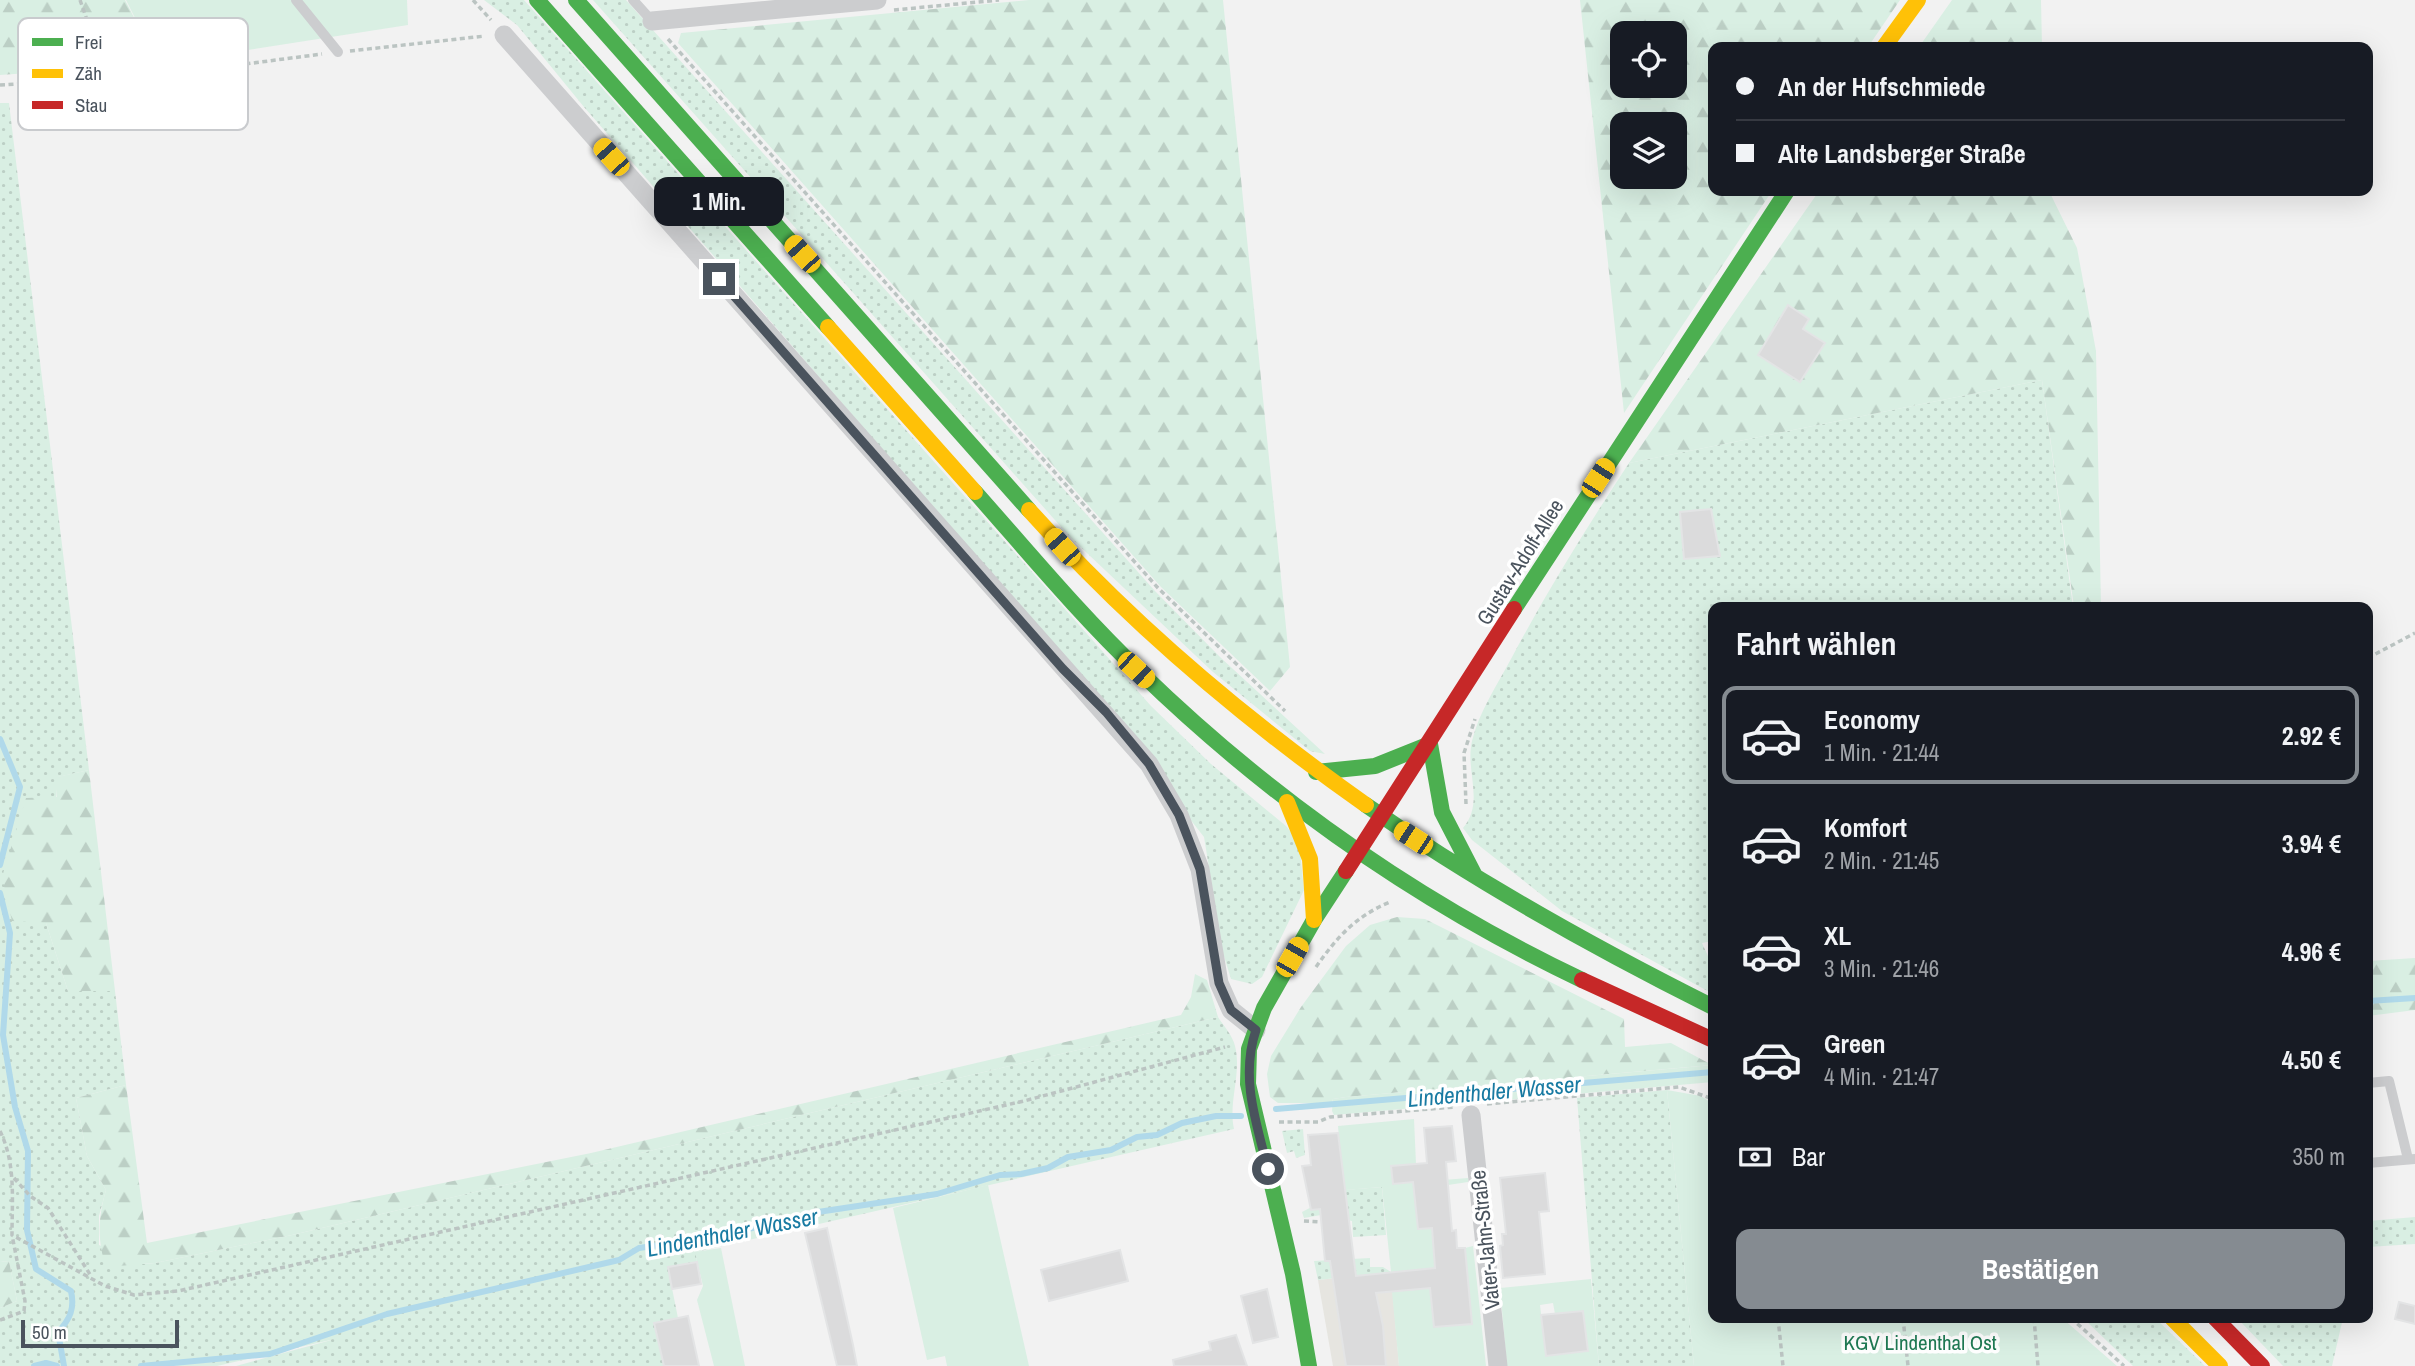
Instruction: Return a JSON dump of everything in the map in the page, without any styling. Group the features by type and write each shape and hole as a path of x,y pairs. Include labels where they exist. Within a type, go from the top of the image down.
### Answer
{"main road":[{"path":"537,0 1095,627 1185,716 1287,802 1358,852 1480,928 1708,1039"},
{"path":"576,0 1062,547 1170,650 1316,772 1381,817 1573,933 1708,1004"},
{"path":"1888,42 1917,0"},
{"name":"Gustav-Adolf-Allee","path":"1309,1366 1293,1274 1255,1117 1248,1067 1256,1030 1281,976 1314,920 1430,744 1554,545 1784,196"},
{"path":"1316,772 1375,766 1430,744 1442,812 1474,874"},
{"path":"1287,802 1302,831 1313,863 1314,920"},
{"path":"2177,1323 2220,1366"},
{"path":"2220,1323 2262,1366"}],"street":[{"path":"652,21 877,0"},
{"path":"504,35 1063,669 1106,712 1149,764 1179,815 1200,869 1219,983 1231,1010 1256,1030"},
{"name":"Vater-Jahn-Straße","path":"1462,1111 1498,1366"}],"lane":[{"path":"296,0 338,52"},
{"path":"634,0 652,21"},
{"path":"2373,1083 2389,1081 2411,1159 2373,1163"}],"path":[{"path":"80,0 86,18"},
{"path":"472,0 504,35"},
{"path":"652,21 1158,589 1291,717"},
{"path":"0,85 18,84"},
{"path":"2373,655 2415,633"},
{"path":"1309,978 1331,946 1365,912"},
{"path":"12,1235 105,1286 135,1295 178,1291 1024,1101 1227,1047"},
{"path":"1507,1102 1679,1087 1708,1097"},
{"path":"1255,1117 1318,1122 1330,1117 1462,1111"},
{"path":"0,1131 10,1151 13,1177 12,1235 25,1301 24,1311 0,1320"},
{"path":"13,1177 30,1196 48,1208 91,1276"},
{"path":"1298,1222 1321,1222"},
{"path":"1779,1323 1783,1366"},
{"path":"1904,1323 1908,1366"},
{"path":"2034,1323 2038,1366"},
{"path":"2077,1323 2124,1366"}],"shaded area":[{"path":"1391,1272 1399,1366 1333,1366 1318,1280"}],"green space":[{"path":"0,0 125,0 134,18 18,18 18,74 0,75"},
{"path":"126,0 407,0 408,25 248,50 248,18 135,18"},
{"path":"484,0 524,0 1151,706 1211,764 1286,826 1299,842 1304,890 1262,977 1252,984 1231,979 1223,953 1204,837 1065,659 584,107 517,25"},
{"path":"593,0 626,0 1155,591 1220,657 1325,754 1310,751 1213,672 1070,537"},
{"path":"1029,0 1223,0 1290,667 1270,691 1161,587 678,43 681,33"},
{"path":"1580,0 1900,0 1871,42 1708,42 1708,196 1769,196 1624,413"},
{"path":"1952,0 2041,0 2042,42 1923,42"},
{"path":"0,103 9,103 89,770 58,777 46,923 68,991 115,991 126,1085 76,1098 87,1156 106,1190 99,1216 99,1245 144,1264 155,1263 292,1235 1218,1017 1232,1038 1237,1056 1234,1129 696,1252 697,1262 668,1268 678,1318 654,1323 664,1366 236,1366 335,1339 217,1366 0,1366 0,1308 17,1301 9,1261 0,1262"},
{"path":"1816,196 2051,196 2077,248 2096,351 2101,602 2073,602 2042,380 1629,463"},
{"path":"2042,380 2072,602 1708,602 1708,942 1702,943 1708,956 1708,991 1562,911 1472,840 1463,828 1473,808 1471,753 1479,720 1553,584 1629,463"},
{"path":"89,770 115,991 68,991 46,923 12,921 2,877 26,798 57,797 57,777"},
{"path":"1397,917 1425,919 1624,1019 1625,1047 1671,1043 1708,1063 1708,1065 1346,1097 1333,1099 1332,1103 1278,1103 1270,1097 1267,1074 1271,1056 1301,1007 1346,946 1370,925"},
{"path":"2415,958 2415,1010 2373,1015 2373,961"},
{"path":"1195,974 1207,980 1218,1017 292,1235 155,1263 106,1267 103,1257 100,1229 106,1190 87,1156 76,1098 126,1085 147,1243 591,1153 1181,1015 1191,997"},
{"path":"1708,1065 1708,1082 1334,1115 1333,1099"},
{"path":"1667,1090 1694,1366 1599,1366 1577,1098"},
{"name":"KGV Lindenthal Ost","path":"1667,1090 1701,1096 1708,1101 1708,1323 2068,1323 2117,1366 1694,1366"},
{"path":"1414,1119 1416,1164 1393,1184 1468,1178 1468,1182 1448,1185 1448,1190 1414,1194 1418,1229 1452,1226 1452,1231 1433,1232 1436,1282 1467,1279 1465,1248 1473,1246 1486,1366 1399,1366 1392,1292 1415,1290 1414,1270 1391,1272 1382,1187 1334,1191 1341,1161 1338,1126"},
{"path":"1303,1129 1305,1155 1296,1158 1294,1151 1287,1153 1282,1131"},
{"path":"988,1185 1029,1366 947,1366 945,1356 927,1360 893,1208"},
{"path":"1382,1187 1386,1235 1353,1237 1352,1221 1321,1215 1304,1218 1302,1212 1344,1190"},
{"path":"2415,1217 2415,1244 2373,1247 2373,1221"},
{"path":"721,1248 745,1366 714,1366 697,1300 703,1286 695,1252"},
{"path":"1370,1258 1370,1267 1383,1267 1391,1272 1318,1280 1314,1261"},
{"path":"9,1261 17,1301 0,1308 0,1262"},
{"path":"1591,1279 1599,1366 1507,1366 1500,1288","holes":["1553,1303 1555,1314 1583,1311 1587,1351 1546,1356 1540,1305"]},
{"path":"2088,1323 2160,1323 2205,1366 2133,1366"},
{"path":"2242,1323 2342,1323 2332,1366 2283,1366"}],"building":[{"path":"1788,305 1809,319 1803,329 1825,343 1800,382 1758,355"},
{"path":"1711,509 1720,556 1684,559 1680,512"},
{"path":"1452,1126 1456,1161 1446,1162 1452,1231 1456,1230 1457,1248 1465,1248 1472,1324 1434,1327 1430,1288 1376,1293 1383,1326 1386,1366 1346,1366 1330,1261 1325,1261 1320,1209 1311,1210 1302,1166 1311,1165 1308,1135 1338,1133 1356,1276 1435,1268 1432,1228 1418,1229 1413,1182 1393,1184 1391,1166 1427,1163 1424,1128"},
{"path":"1545,1173 1549,1211 1539,1212 1545,1274 1503,1278 1500,1246 1503,1245 1502,1234 1506,1234 1500,1178"},
{"path":"827,1228 857,1366 837,1366 805,1233"},
{"path":"1120,1250 1128,1281 1049,1301 1041,1270"},
{"path":"697,1262 701,1284 672,1289 668,1267"},
{"path":"1267,1289 1278,1337 1253,1343 1241,1296"},
{"path":"2399,1302 2415,1306 2415,1324 2395,1319"},
{"path":"1583,1311 1588,1351 1546,1356 1541,1315"},
{"path":"688,1316 699,1366 664,1366 654,1323"},
{"path":"1236,1335 1247,1366 1174,1366 1173,1360 1211,1350 1209,1342"}],"waterway":[{"path":"0,739 20,787 0,865"},
{"path":"0,893 10,933 3,1035 15,1107 28,1151 27,1230 36,1269 71,1291 70,1313 58,1332 64,1366"},
{"name":"Lindenthaler Wasser","path":"2373,1001 2415,998"},
{"name":"Lindenthaler Wasser","path":"1276,1109 1708,1072"},
{"name":"Lindenthaler Wasser","path":"141,1366 270,1354 387,1314 619,1260 639,1248 716,1237 818,1212 937,1194 1000,1175 1048,1168 1068,1157 1111,1150 1137,1137 1157,1135 1182,1123 1216,1116 1241,1116"},
{"name":"Lindenthaler Wasser","path":"34,1366 46,1363 57,1366"}],"traffic: fast":[{"path":"537,0 828,327"},
{"path":"576,0 1029,510"},
{"path":"1514,609 1784,196"},
{"path":"975,492 1118,651 1241,762 1348,844 1404,881 1521,950 1582,980"},
{"path":"1430,744 1442,812 1474,874"},
{"path":"1316,772 1375,766 1430,744"},
{"path":"1366,805 1450,861 1536,912 1708,1004"},
{"path":"1309,1366 1293,1274 1248,1084 1249,1049 1264,1008 1314,920 1346,871"}],"traffic: slow":[{"path":"1888,42 1918,0"},
{"path":"828,327 975,492"},
{"path":"1029,510 1107,591 1189,667 1276,738 1366,805"},
{"path":"1287,802 1310,859 1314,920"},
{"path":"2177,1323 2220,1366"}],"traffic: jam":[{"path":"1346,871 1514,609"},
{"path":"1582,980 1708,1038"},
{"path":"2220,1323 2262,1366"}],"route":[{"path":"719,279 1063,669 1106,712 1149,764 1179,815 1200,869 1219,983 1231,1010 1256,1030 1249,1052 1248,1084 1268,1169"}]}
